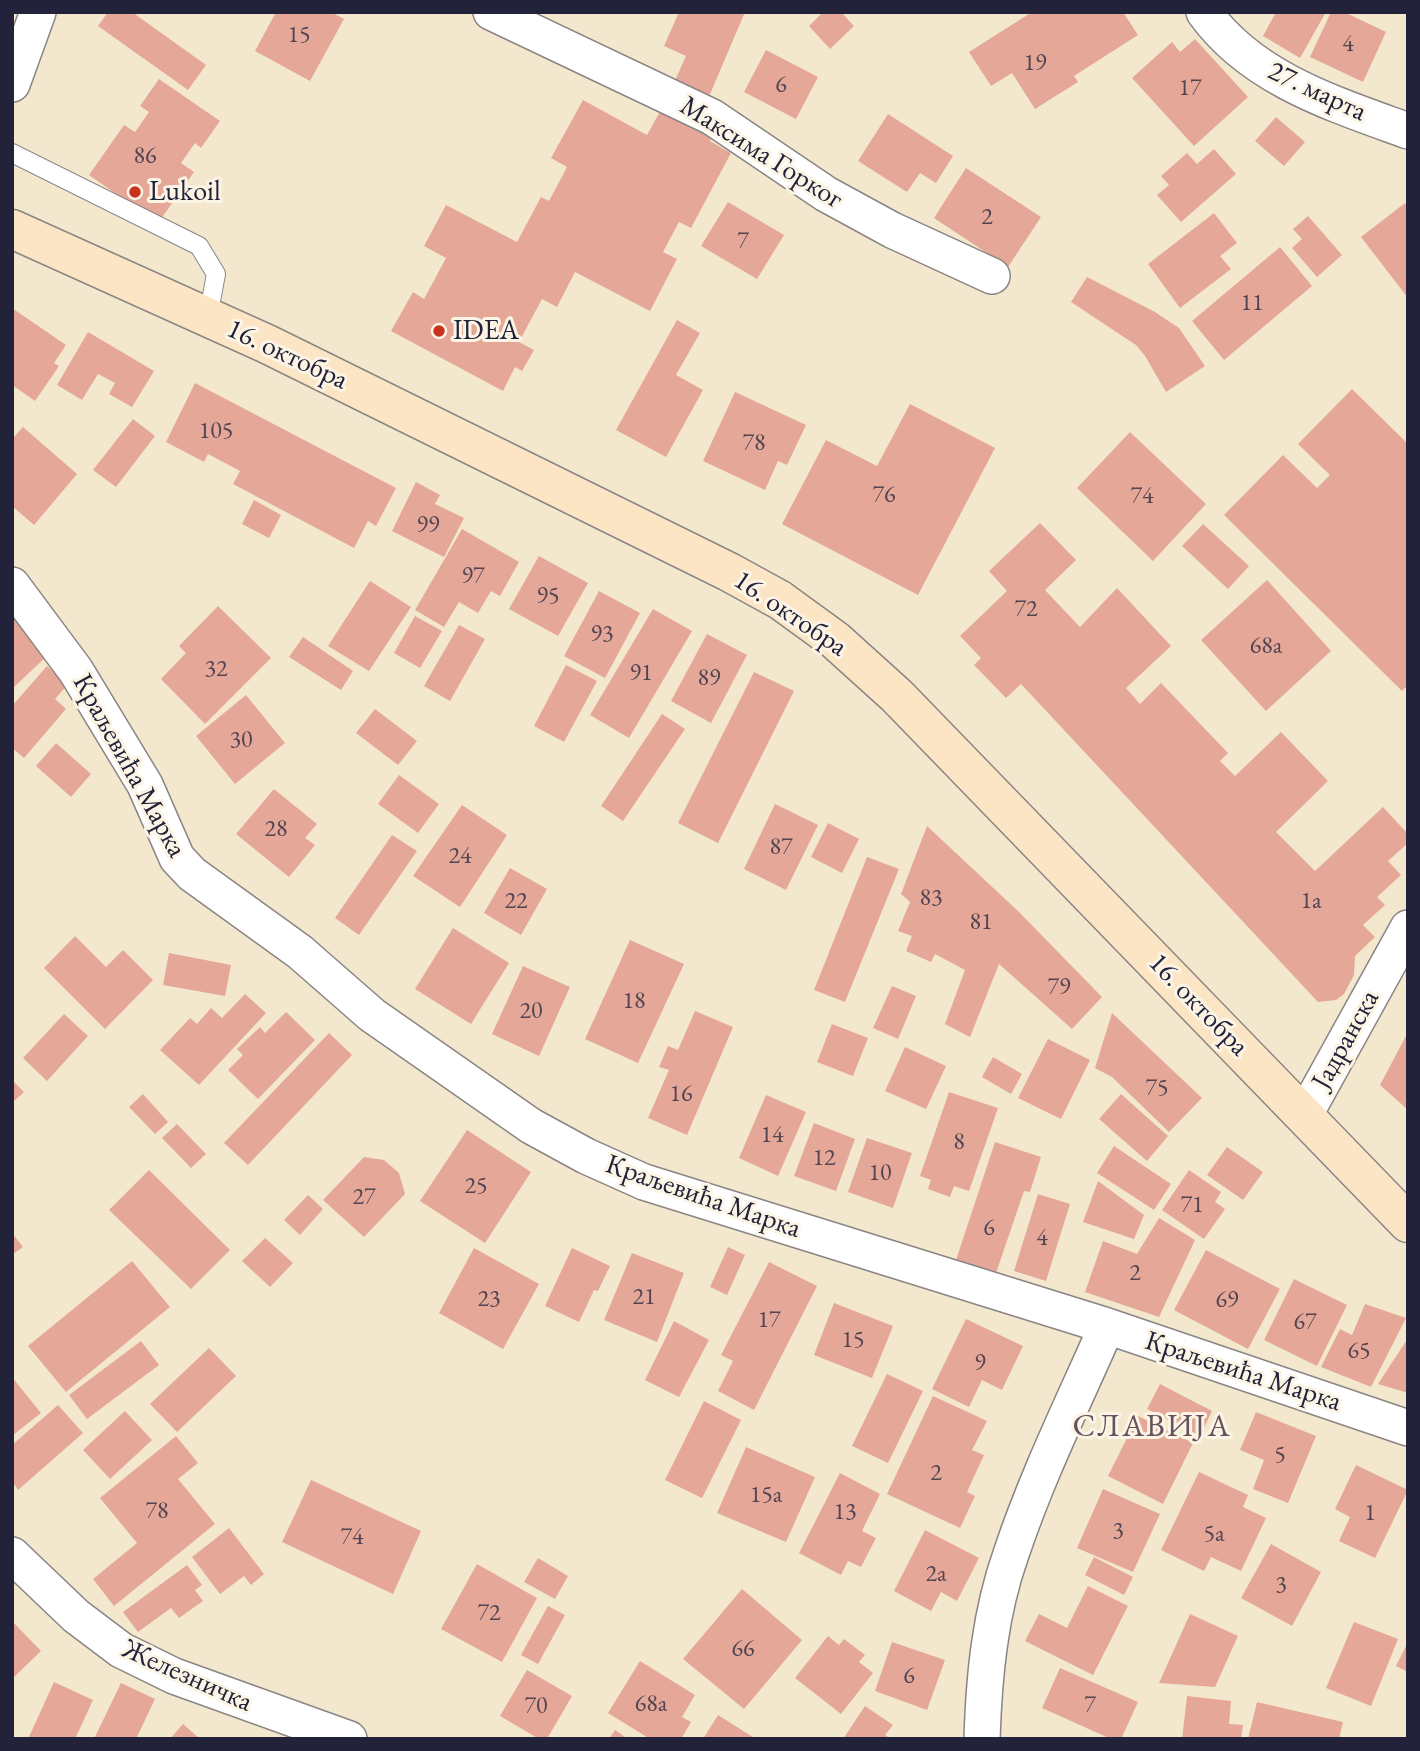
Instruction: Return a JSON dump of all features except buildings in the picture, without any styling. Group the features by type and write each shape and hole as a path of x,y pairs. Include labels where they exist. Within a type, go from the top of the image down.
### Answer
{"main road":[{"name":"16. октобра","path":"12,229 267,344 562,488 780,600 824,632 897,696 1408,1223"}],"street":[{"path":"12,84 38,12"},
{"name":"Максима Горког","path":"491,12 712,117 826,194 892,230 992,276"},
{"name":"27. марта","path":"1204,12 1214,26 1249,58 1277,77 1335,104 1408,131"},
{"name":"Краљевића Марка","path":"12,585 76,671 145,785 177,858 192,874 300,952 372,1015 531,1126 586,1156 644,1182 1107,1326 1408,1428"},
{"name":"Јадранска","path":"1304,1116 1408,928"},
{"path":"982,1739 984,1682 993,1622 1010,1555 1107,1326"},
{"name":"Железничка","path":"12,1555 76,1616 121,1650 174,1676 349,1739"}],"lane":[{"path":"12,153 199,246 216,274 208,317"}],"place":[{"name":"Lukoil","path":"135,192"},
{"name":"IDEA","path":"439,331"}],"district":[{"name":"СЛАВИЈА","path":"1152,1427"}]}
